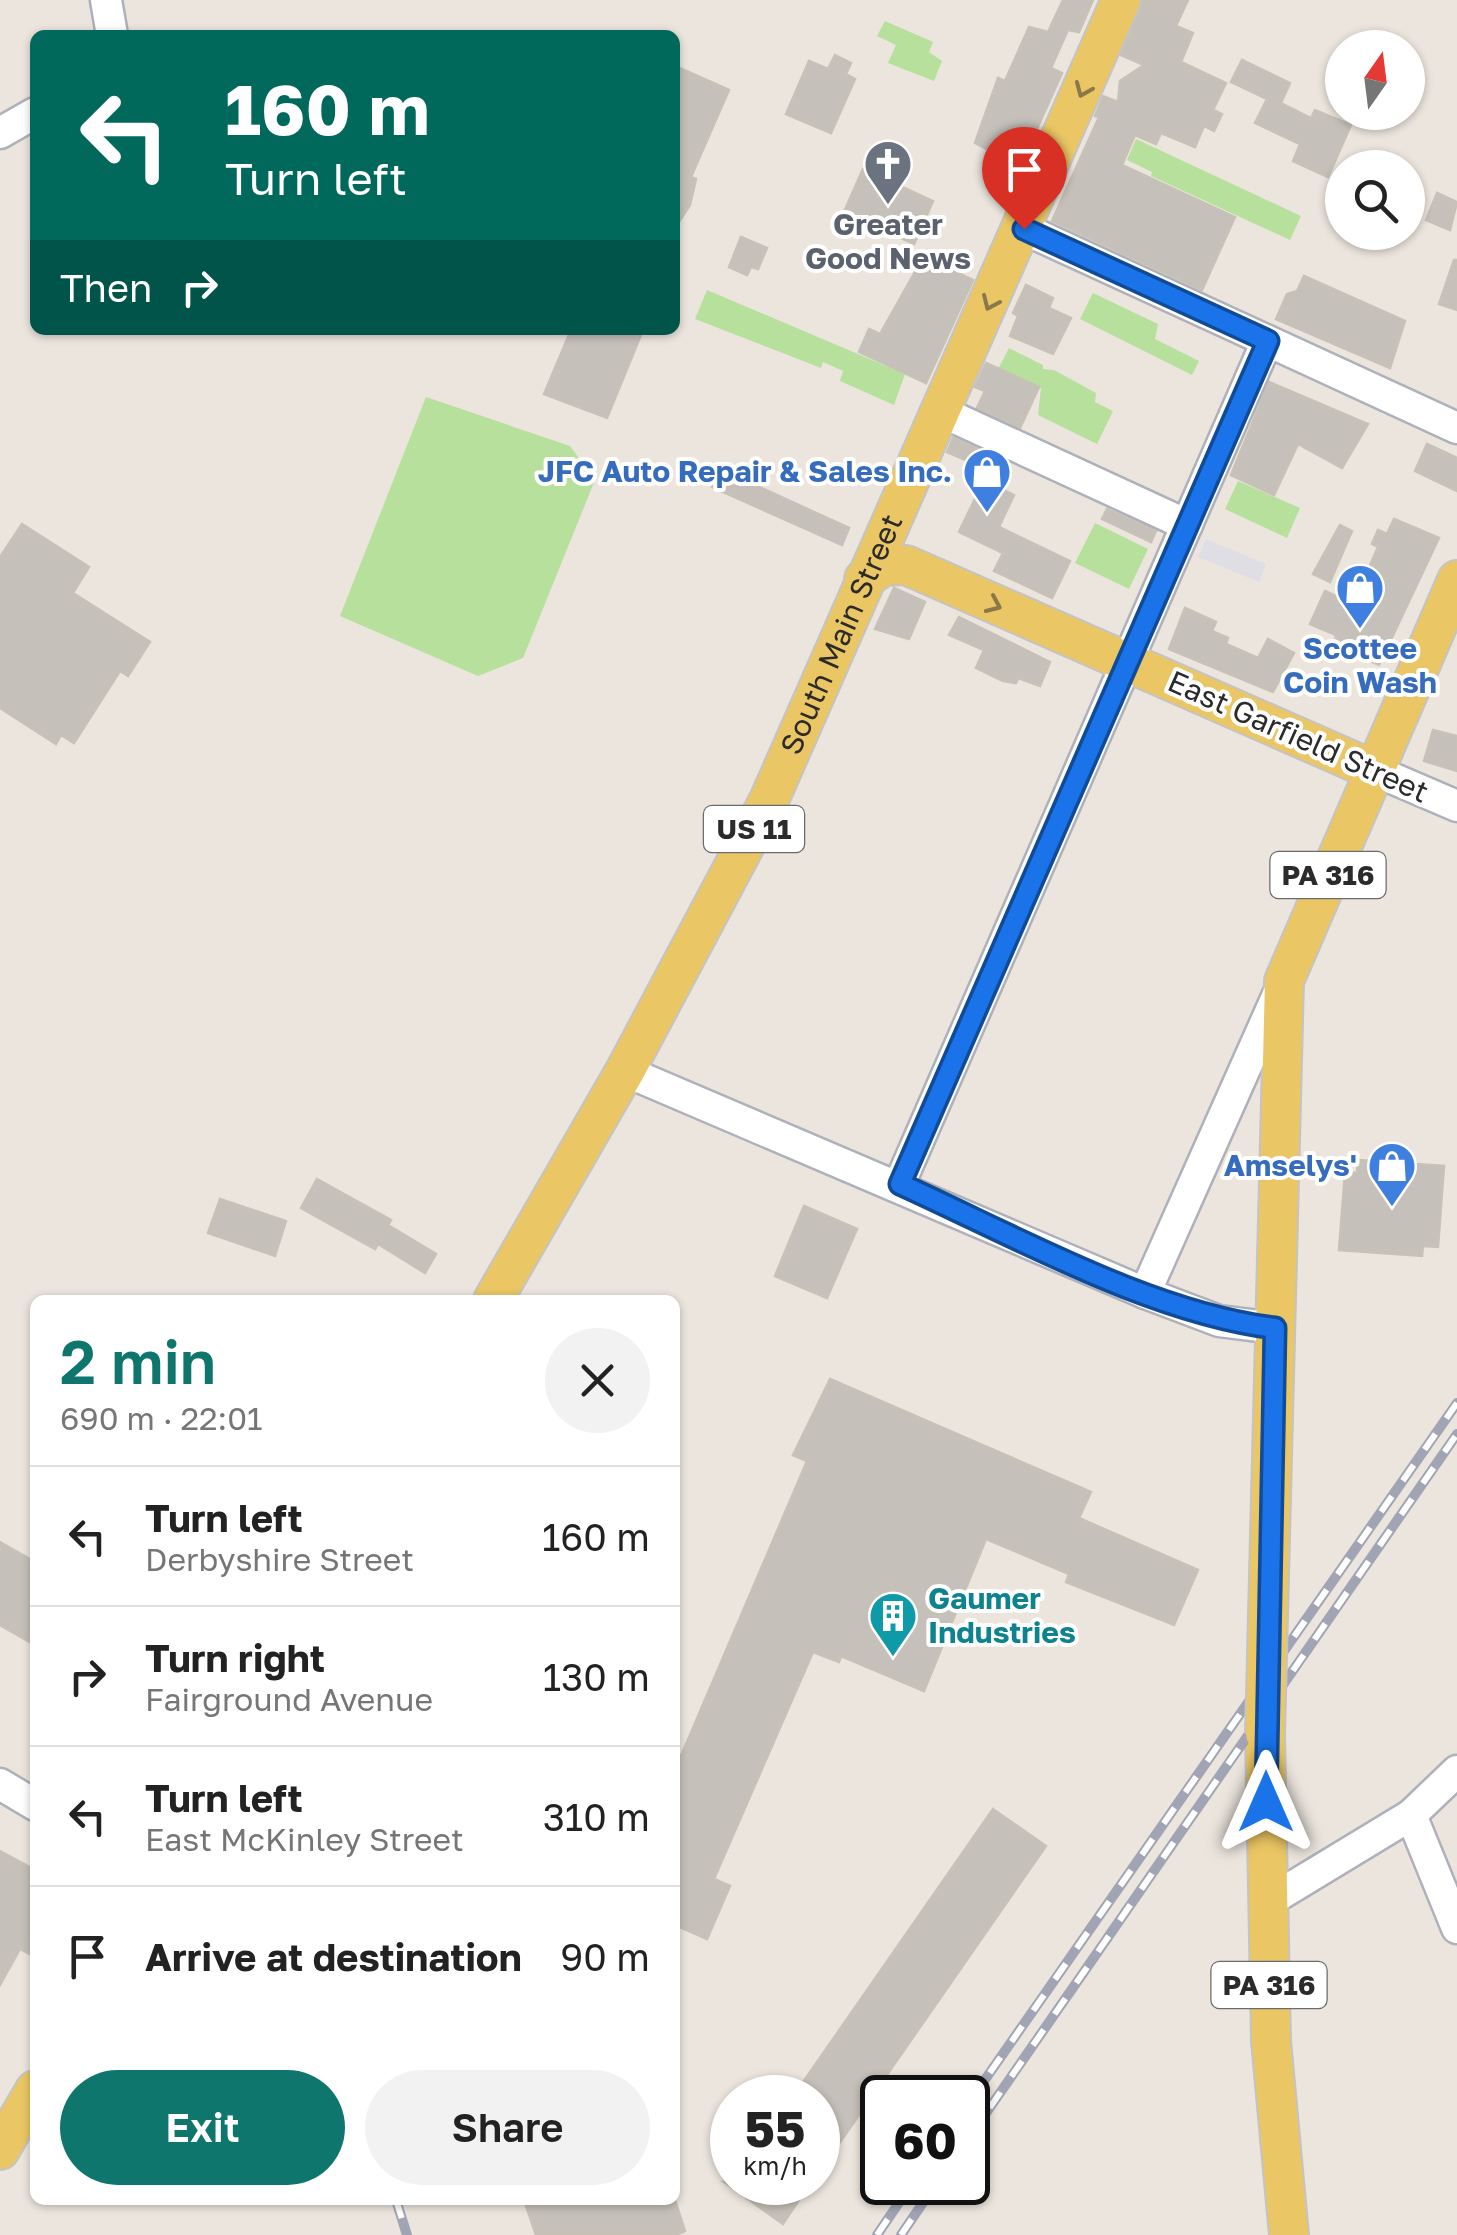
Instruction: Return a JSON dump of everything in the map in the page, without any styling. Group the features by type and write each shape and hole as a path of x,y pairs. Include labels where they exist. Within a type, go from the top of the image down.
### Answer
{"main road":[{"name":"South Main Street","path":"496,1295 625,1071 769,800 1122,0"},
{"path":"886,530 891,548 906,565"},
{"path":"864,578 884,566 906,565"},
{"name":"East Garfield Street","path":"906,565 1374,770"},
{"path":"1374,770 1457,580"},
{"name":"PA 316","path":"1289,2235 1271,2040 1265,1734 1284,981 1374,770"},
{"path":"0,2150 30,2099"}],"street":[{"path":"106,0 111,30"},
{"path":"0,132 30,116"},
{"path":"1024,229 1457,428"},
{"path":"900,1184 1268,341"},
{"path":"942,412 1187,524"},
{"name":"East Garfield Street","path":"1374,770 1457,806"},
{"path":"1145,1293 1284,981"},
{"path":"625,1071 900,1184 1145,1293 1219,1321 1275,1328"},
{"path":"1266,1904 1411,1815 1457,1771"},
{"path":"0,1784 30,1802"},
{"path":"1411,1815 1457,1928"}],"shaded area":[{"path":"1206,539 1266,564 1259,582 1198,557"}],"green space":[{"path":"885,21 933,42 929,52 942,61 934,81 888,63 896,45 877,36"},
{"path":"1136,139 1301,216 1290,240 1151,176 1152,172 1127,160"},
{"path":"707,290 905,374 894,405 840,381 843,371 823,362 821,368 695,319"},
{"path":"1093,293 1158,324 1155,339 1199,361 1192,375 1080,319"},
{"path":"1009,348 1043,365 1043,369 1054,370 1096,393 1095,402 1113,411 1097,444 1038,415 1041,388 998,369"},
{"path":"426,397 570,446 595,480 523,658 478,676 340,616"},
{"path":"1238,481 1300,508 1287,538 1225,509"},
{"path":"1095,523 1148,549 1129,589 1075,563"}],"building":[{"path":"1063,0 1093,0 1079,32 1068,30 1051,68 1062,73 1018,171 985,157 988,150 975,143 998,78 1005,81 1029,27 1048,32"},
{"path":"1143,0 1188,0 1176,26 1193,33 1181,62 1226,83 1213,110 1222,114 1214,131 1204,126 1195,147 1161,133 1156,144 1135,135 1122,165 1235,217 1202,290 1052,221 1099,117 1095,116 1103,96 1118,102 1120,81 1144,65 1121,55"},
{"path":"835,55 851,63 846,74 855,79 831,133 786,114 809,61 828,69"},
{"path":"1242,60 1290,83 1281,103 1311,118 1315,110 1325,114 1325,130 1349,130 1340,150 1325,150 1325,176 1293,161 1300,144 1255,123 1267,99 1231,82"},
{"path":"680,68 729,90 691,177 696,179 690,205 680,220"},
{"name":"Greater Good News","path":"863,169 933,201 914,244 844,212"},
{"path":"1437,193 1457,202 1450,230 1426,220"},
{"path":"741,237 767,248 758,269 751,267 747,275 729,267"},
{"path":"924,256 973,280 926,383 859,352 869,329 880,334"},
{"path":"1457,260 1457,310 1439,304"},
{"path":"1304,276 1405,321 1390,368 1276,319 1287,294 1297,291"},
{"path":"1026,285 1053,298 1049,308 1071,318 1053,354 1010,336 1018,316 1013,313"},
{"path":"569,335 641,335 607,418 544,394"},
{"path":"986,363 1039,387 1020,428 977,408 985,391 975,387"},
{"path":"1269,382 1368,424 1342,468 1298,444 1274,495 1231,475"},
{"path":"953,438 995,457 989,470 947,452"},
{"path":"1427,444 1457,458 1457,491 1415,471"},
{"path":"720,469 849,528 842,545 712,487"},
{"path":"984,480 1014,495 999,527 1070,561 1052,598 994,571 1003,553 959,532"},
{"path":"1107,509 1156,531 1151,542 1102,519"},
{"path":"1394,519 1439,538 1379,665 1334,646 1336,635 1310,624 1325,591 1353,604 1378,547 1372,544 1378,530 1387,534"},
{"path":"22,524 89,567 73,593 150,642 128,676 120,671 74,743 61,735 56,744 0,708 0,557"},
{"path":"1340,525 1352,531 1330,582 1313,574"},
{"path":"894,588 925,602 909,639 875,629"},
{"path":"1185,608 1216,622 1212,631 1228,638 1226,644 1258,658 1268,639 1294,653 1273,692 1169,649"},
{"path":"959,617 1050,662 1040,686 1018,678 1016,683 1003,681 976,668 984,650 949,635"},
{"path":"1433,730 1457,736 1457,771 1424,761"},
{"name":"Amselys'","path":"1358,1160 1444,1166 1438,1247 1423,1246 1422,1256 1339,1250 1345,1172 1357,1173"},
{"path":"317,1179 391,1220 388,1225 436,1254 425,1273 378,1244 375,1249 301,1208"},
{"path":"220,1199 286,1221 275,1256 208,1233"},
{"path":"804,1206 857,1229 827,1298 775,1276"},
{"name":"Gaumer Industries","path":"830,1379 1091,1492 1079,1518 1198,1570 1174,1625 1066,1582 1069,1574 986,1539 924,1691 841,1656 839,1662 813,1652 714,1879 730,1886 707,1939 680,1927 680,1758 807,1461 793,1455"},
{"path":"0,1542 30,1559 30,1642 0,1625"},
{"path":"993,1809 1046,1846 887,2075 860,2075 860,2114 840,2142 840,2075 808,2075"},
{"path":"0,1851 30,1867 30,1954 20,1949 0,1985"},
{"path":"526,2205 677,2205 685,2231 676,2235 536,2235"},
{"path":"756,2205 796,2205 783,2224"}],"railway":[{"path":"988,2075 1457,1403"},
{"path":"990,2107 1457,1434"},
{"path":"398,2205 407,2235"},
{"path":"877,2235 897,2205"},
{"path":"901,2235 921,2205"}],"place":[{"name":"Greater Good News","path":"888,206"},
{"name":"JFC Auto Repair & Sales Inc.","path":"987,514"},
{"name":"Scottee Coin Wash","path":"1360,630"},
{"name":"Amselys'","path":"1392,1208"},
{"name":"Gaumer Industries","path":"893,1658"}],"route":[{"path":"1024,229 1268,341 900,1184 1145,1293 1219,1321 1275,1328 1266,1802"}]}
